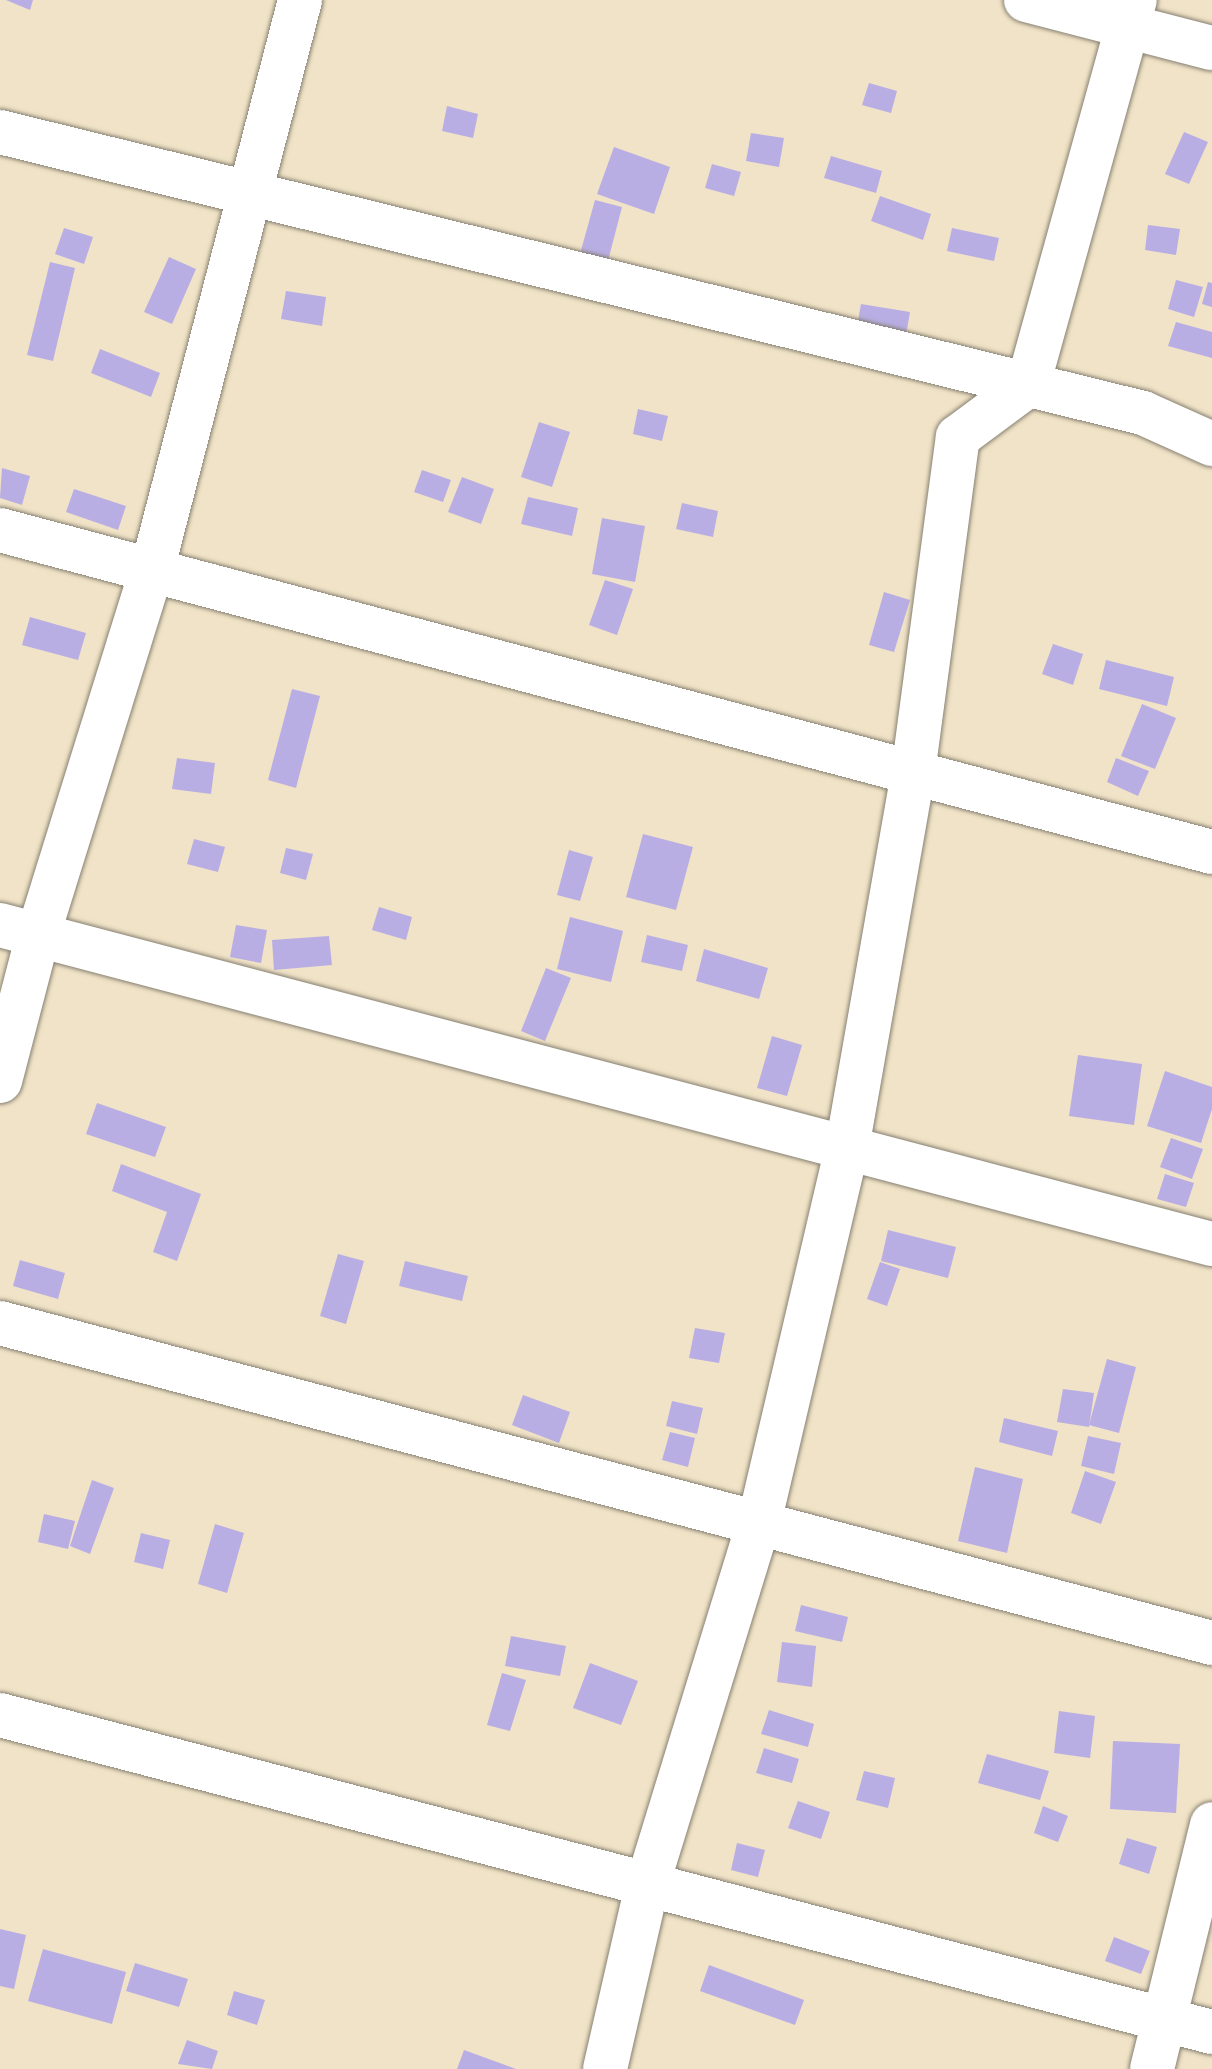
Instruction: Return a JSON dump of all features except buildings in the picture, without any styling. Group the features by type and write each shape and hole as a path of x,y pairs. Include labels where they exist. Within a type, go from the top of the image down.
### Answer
{"street":[{"path":"0,1081 19,930 152,570 300,0"},
{"path":"1026,0 1131,13 1212,48"},
{"path":"605,2069 647,1886 759,1523 847,1148 913,773 958,437 1028,385 1131,13"},
{"path":"0,132 1143,413 1212,444"},
{"path":"0,530 1212,852"},
{"path":"19,930 1212,1244"},
{"path":"0,1323 1212,1643"},
{"path":"0,1715 1212,2032"},
{"path":"1152,2069 1212,1824"}]}
